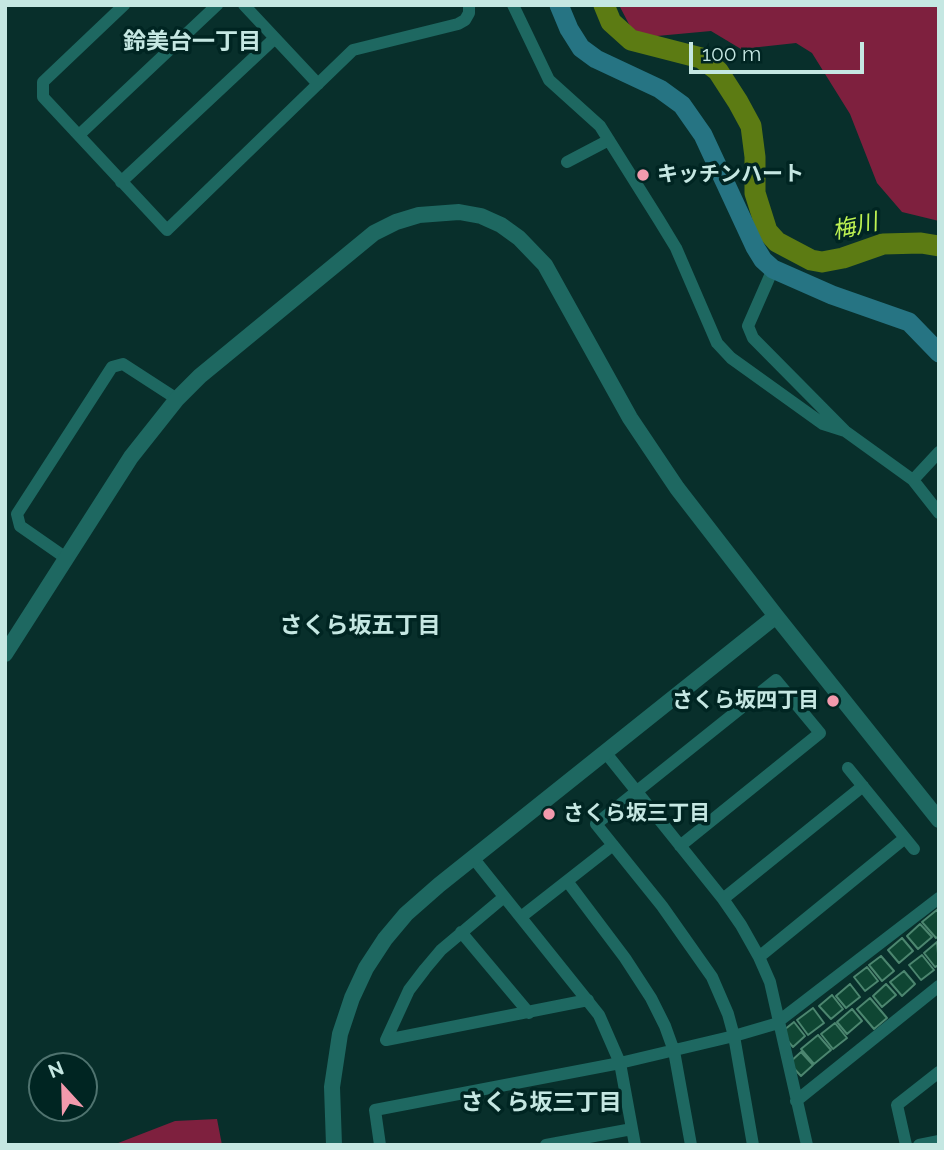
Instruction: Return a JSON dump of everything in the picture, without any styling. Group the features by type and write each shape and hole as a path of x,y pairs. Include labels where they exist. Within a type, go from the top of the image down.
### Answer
{"main road":[{"path":"559,5 569,29 582,48 596,59 666,93 682,105 695,121 763,260 773,269 832,295 909,322 939,353"}],"street":[{"path":"124,5 43,82 43,97 167,230 353,50 458,24 465,20 469,5"},
{"path":"79,135 217,5"},
{"path":"244,5 318,84"},
{"path":"513,5 549,80 591,116 609,140 676,248 708,328 717,343 731,358 823,424 845,431"},
{"path":"121,181 275,38"},
{"path":"567,162 609,140"},
{"path":"5,654 131,457 177,398 374,233 419,215 458,212 481,216 501,225 519,238 545,265 630,418 652,452 776,616 939,820"},
{"path":"773,269 748,326 753,338 845,431 913,480 939,513"},
{"path":"66,558 20,526 17,514 112,367 123,364 177,398"},
{"path":"913,480 939,452"},
{"path":"334,1145 332,1087 336,1054 352,998 366,968 385,939 406,915 776,616"},
{"path":"680,846 820,733 776,680 596,824 662,906 712,977 728,1014 734,1037 753,1145"},
{"path":"605,752 723,900 759,957 770,982 807,1145"},
{"path":"848,768 914,849"},
{"path":"723,900 863,786"},
{"path":"759,957 905,838"},
{"path":"521,917 613,845"},
{"path":"474,859 599,1015 620,1063 635,1145"},
{"path":"567,881 625,958 651,998 674,1051 691,1145"},
{"path":"505,897 441,950 409,990 386,1040 588,1000"},
{"path":"380,1145 375,1110 620,1063 734,1037 779,1021 939,898"},
{"path":"461,932 528,1013"},
{"path":"796,1101 939,986"},
{"path":"906,1145 897,1105 939,1072"},
{"path":"546,1145 632,1129"},
{"path":"919,1145 939,1141"}],"shaded area":[{"path":"619,5 939,5 939,221 902,212 877,183 850,114 812,53 796,43 741,49 711,31 646,37 631,28"},
{"path":"217,1119 222,1145 113,1145 175,1121"}],"building":[{"path":"938,909 939,936 936,938 922,922"},
{"path":"920,924 932,937 918,949 907,936"},
{"path":"902,938 913,951 899,963 888,950"},
{"path":"937,942 939,965 935,967 924,953"},
{"path":"922,955 934,970 921,980 909,965"},
{"path":"881,956 894,971 882,981 869,965"},
{"path":"867,967 878,981 865,991 854,977"},
{"path":"904,971 915,984 902,996 890,982"},
{"path":"850,984 860,997 846,1008 836,996"},
{"path":"886,984 896,995 882,1007 873,996"},
{"path":"832,995 843,1009 831,1019 819,1006"},
{"path":"870,998 887,1018 874,1029 857,1009"},
{"path":"813,1008 824,1023 808,1035 797,1020"},
{"path":"852,1009 862,1021 847,1034 837,1022"},
{"path":"794,1022 805,1036 793,1047 785,1038 784,1030"},
{"path":"835,1023 847,1038 833,1049 821,1034"},
{"path":"818,1035 831,1050 814,1064 801,1049"},
{"path":"801,1052 813,1065 801,1076 789,1063"}],"waterway":[{"name":"梅川","path":"604,5 611,22 631,40 701,58 718,71 751,126 755,157 755,193 767,231 777,242 811,260 822,262 843,258 883,244 921,243 939,246"}],"place":[{"name":"キッチンハート","path":"643,175"},
{"name":"さくら坂四丁目","path":"833,701"},
{"name":"さくら坂三丁目","path":"549,814"}],"district":[{"name":"鈴美台一丁目","path":"192,42"},
{"name":"さくら坂五丁目","path":"360,626"},
{"name":"さくら坂三丁目","path":"541,1103"}]}
